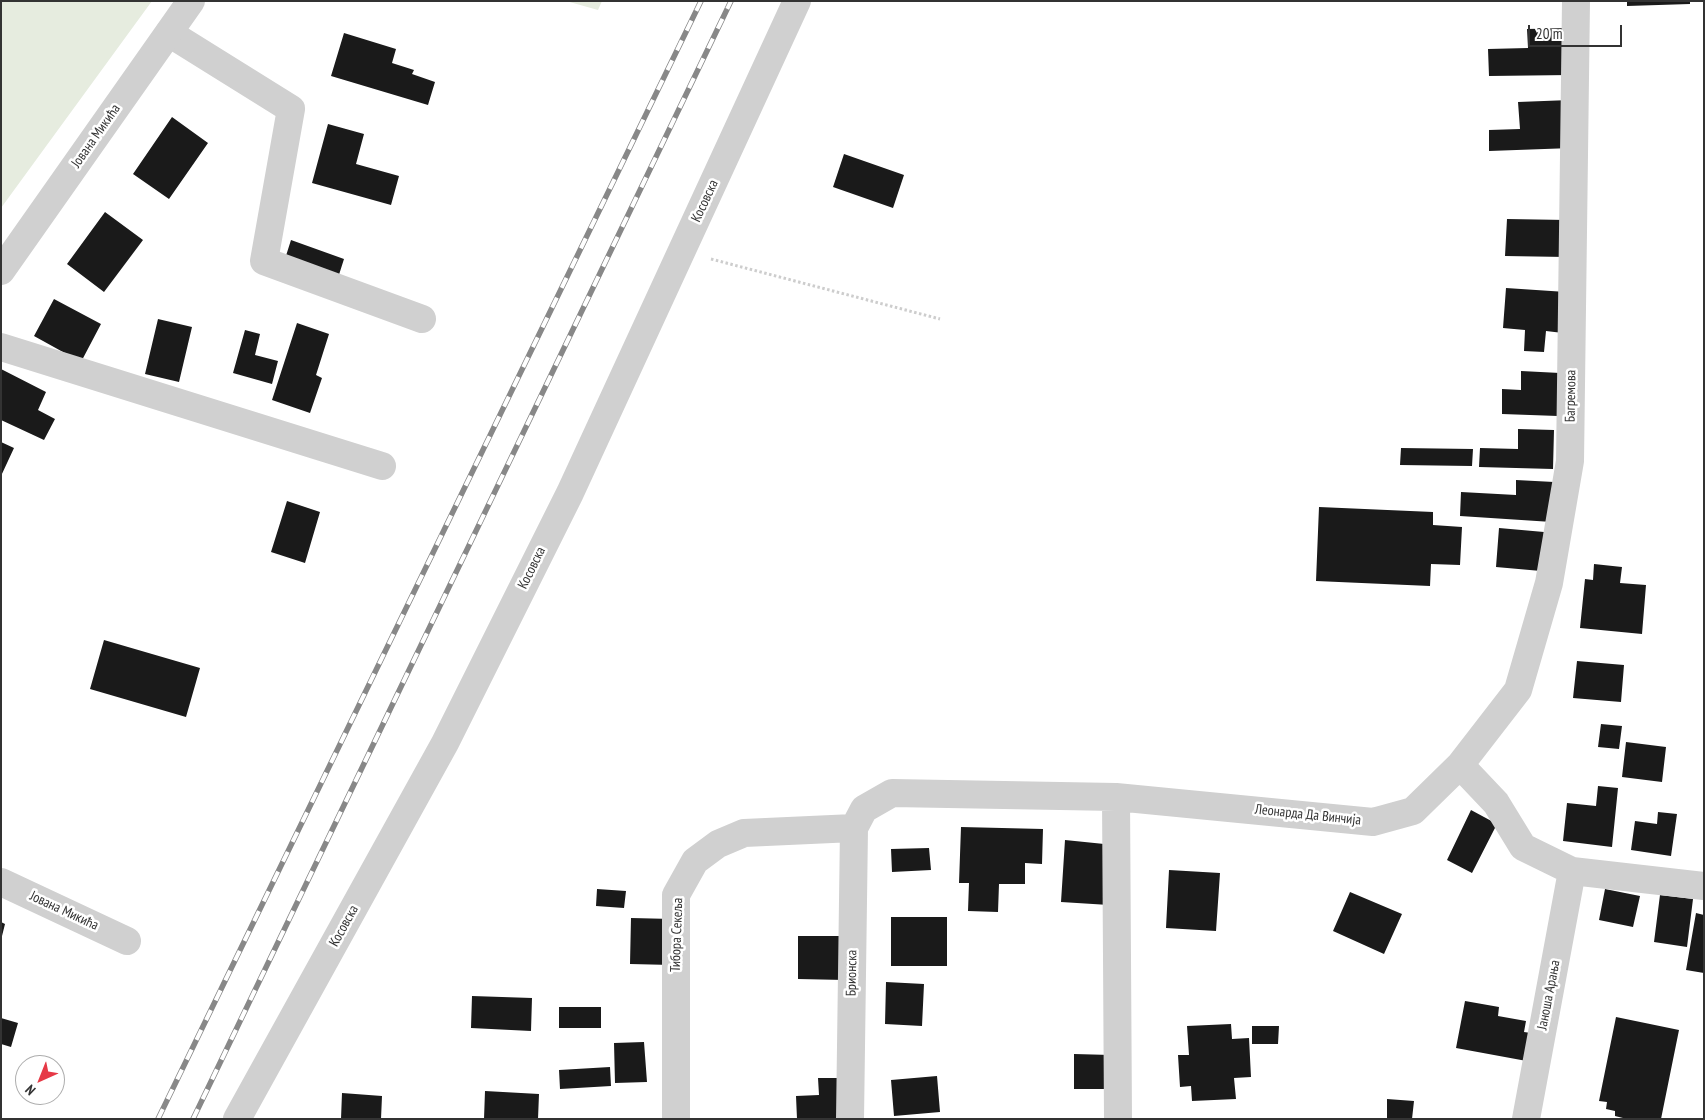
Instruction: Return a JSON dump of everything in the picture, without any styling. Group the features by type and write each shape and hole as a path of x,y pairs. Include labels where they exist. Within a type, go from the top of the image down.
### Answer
{"street":[{"name":"Јована Микића","path":"1,271 192,1"},
{"name":"Косовска","path":"237,1119 445,744 570,493 797,1"},
{"name":"Багремова","path":"1460,765 1518,690 1549,583 1570,461 1576,1"},
{"path":"169,33 292,109 264,260 422,320"},
{"path":"1,347 382,466"},
{"path":"1460,765 1496,803 1523,847 1572,871 1704,886"},
{"name":"Леонарда Да Винчија","path":"854,828 864,809 892,793 1116,797 1373,822 1413,811 1460,765"},
{"path":"1116,797 1118,1119"},
{"name":"Тибора Секеља","path":"676,1119 676,895 696,861 718,844 744,833 854,828"},
{"name":"Брионска","path":"850,1119 854,828"},
{"name":"Јаноша Арања","path":"1526,1119 1572,871"},
{"name":"Јована Микића","path":"1,882 127,941"}],"path":[{"path":"681,253 742,266 940,319"}],"shaded area":[{"path":"1,1 152,1 1,208"},
{"path":"566,1 602,1 598,10"}],"building":[{"path":"1627,1 1690,1 1690,4 1627,6"},
{"path":"1569,28 1570,75 1489,76 1488,49 1528,48 1527,29"},
{"path":"344,33 396,49 392,63 414,70 412,74 435,82 428,105 331,76"},
{"path":"1570,100 1572,148 1489,151 1489,130 1520,129 1518,102"},
{"path":"172,117 208,143 169,199 133,174"},
{"path":"328,124 364,134 356,164 399,176 391,205 312,183"},
{"path":"844,154 904,175 893,208 833,187"},
{"path":"105,212 143,240 104,292 67,264"},
{"path":"1507,219 1567,220 1566,257 1505,256"},
{"path":"291,240 344,259 337,281 284,262"},
{"path":"1506,288 1566,292 1563,333 1546,331 1544,352 1524,351 1525,330 1503,328"},
{"path":"54,299 101,324 81,362 34,336"},
{"path":"158,319 192,327 179,382 145,374"},
{"path":"297,323 329,334 316,375 322,378 310,413 272,400"},
{"path":"245,330 260,334 255,355 278,361 272,384 233,373"},
{"path":"1,369 46,392 38,410 55,419 44,440 1,420"},
{"path":"1521,371 1560,373 1558,416 1502,414 1502,389 1521,390"},
{"path":"1518,429 1554,430 1553,469 1479,467 1480,448 1518,449"},
{"path":"1,442 14,448 1,476"},
{"path":"1401,448 1473,449 1472,466 1400,465"},
{"path":"1516,480 1554,482 1552,522 1460,516 1461,492 1516,495"},
{"path":"287,501 320,512 305,563 271,552"},
{"path":"1319,507 1433,512 1433,525 1462,527 1460,565 1431,564 1430,586 1316,581"},
{"path":"1499,528 1544,532 1541,571 1496,567"},
{"path":"1594,564 1622,567 1620,583 1646,585 1642,634 1580,628 1585,579 1593,580"},
{"path":"104,640 200,668 186,717 90,689"},
{"path":"1577,661 1624,665 1621,702 1573,698"},
{"path":"1601,724 1622,726 1619,749 1598,747"},
{"path":"1626,742 1666,747 1662,782 1622,777"},
{"path":"1598,786 1618,788 1612,847 1563,841 1567,803 1596,806"},
{"path":"1471,810 1497,824 1472,873 1447,860"},
{"path":"1658,812 1677,814 1671,856 1631,850 1635,821 1657,824"},
{"path":"961,827 1043,829 1042,864 1025,863 1025,884 999,884 998,912 968,911 969,883 959,883"},
{"path":"1065,840 1114,845 1109,905 1061,902"},
{"path":"929,848 931,870 892,872 891,849"},
{"path":"1169,870 1220,873 1216,931 1166,928"},
{"path":"597,889 626,891 624,908 596,906"},
{"path":"1605,889 1640,896 1633,927 1599,920"},
{"path":"1350,892 1402,914 1384,954 1333,931"},
{"path":"1660,895 1693,899 1687,947 1654,942"},
{"path":"1696,913 1704,915 1704,973 1686,970"},
{"path":"891,917 947,917 947,966 891,966"},
{"path":"631,918 673,919 672,965 630,964"},
{"path":"1,922 5,924 2,936 1,936"},
{"path":"798,936 846,936 845,980 798,979"},
{"path":"886,982 924,984 922,1026 885,1024"},
{"path":"472,996 532,998 531,1031 471,1028"},
{"path":"1465,1001 1499,1007 1498,1016 1526,1021 1524,1032 1538,1034 1532,1062 1456,1048"},
{"path":"559,1007 601,1007 601,1028 559,1028"},
{"path":"1616,1017 1679,1030 1661,1119 1627,1119 1615,1116 1615,1111 1606,1109 1607,1102 1599,1101"},
{"path":"1,1018 18,1023 11,1047 1,1044"},
{"path":"1231,1024 1232,1039 1249,1038 1251,1077 1234,1078 1236,1099 1192,1101 1191,1086 1180,1087 1178,1055 1189,1055 1187,1026"},
{"path":"1252,1026 1279,1026 1278,1044 1252,1044"},
{"path":"644,1042 647,1082 615,1083 614,1043"},
{"path":"1074,1054 1111,1055 1111,1089 1074,1089"},
{"path":"610,1067 611,1086 560,1089 559,1070"},
{"path":"937,1076 940,1112 894,1116 891,1080"},
{"path":"818,1078 841,1078 842,1119 797,1119 796,1096 819,1095"},
{"path":"485,1091 539,1094 538,1119 484,1119"},
{"path":"342,1093 382,1096 381,1119 341,1119"},
{"path":"1387,1099 1414,1101 1412,1119 1387,1119"}],"railway":[{"path":"158,1119 701,1"},
{"path":"193,1119 731,1"}]}
